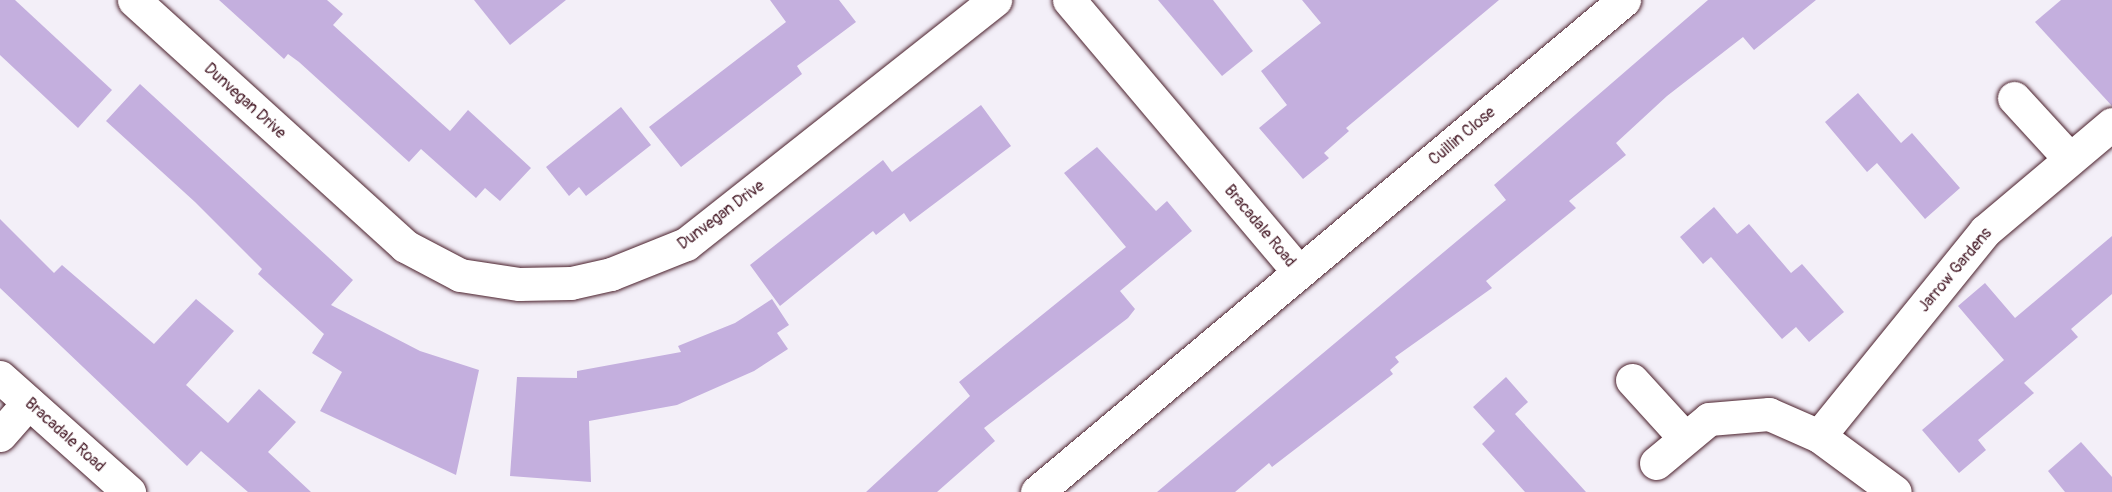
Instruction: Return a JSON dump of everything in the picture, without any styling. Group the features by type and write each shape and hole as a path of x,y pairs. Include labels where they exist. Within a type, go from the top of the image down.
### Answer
{"street":[{"name":"Dunvegan Drive","path":"134,0 405,246 460,275 519,284 571,283 611,274 686,244 995,0"},
{"name":"Bracadale Road","path":"1037,492 1299,272 1069,0"},
{"name":"Cuillin Close","path":"1299,272 1624,0"},
{"path":"2014,98 2068,157"},
{"name":"Jarrow Gardens","path":"1819,436 1986,231 2068,157 2112,124"},
{"name":"Bracadale Road","path":"0,377 129,492"},
{"path":"1632,380 1683,436"},
{"path":"0,435 28,403"},
{"path":"1656,463 1683,436 1709,419 1753,413 1789,420 1819,436 1895,492"}],"building":[{"path":"0,0 15,0 112,90 78,128 0,55"},
{"path":"219,0 327,0 343,14 333,25 450,131 468,110 531,168 500,201 485,188 476,198 421,149 409,162 299,62 288,54 284,59"},
{"path":"474,0 566,0 510,45"},
{"path":"770,0 839,0 856,22 797,66 802,74 681,167 649,127 786,22"},
{"path":"1158,0 1213,0 1253,51 1222,76"},
{"path":"1302,0 1499,0 1346,128 1349,131 1324,153 1329,158 1303,179 1259,128 1287,105 1261,71 1321,23"},
{"path":"1708,0 1816,0 1754,50 1743,37 1667,96 1616,143 1626,155 1569,201 1576,208 1486,281 1492,288 1395,357 1399,362 1390,370 1393,374 1272,467 1269,463 1235,492 1157,492 1506,200 1494,185"},
{"path":"2061,0 2112,0 2112,106 2035,22"},
{"path":"140,84 353,280 331,305 420,351 479,370 456,475 320,411 342,372 312,353 324,334 258,274 262,269 195,202 106,121"},
{"path":"1858,93 1901,143 1912,133 1960,188 1925,219 1877,163 1867,172 1825,122"},
{"path":"981,105 1011,146 910,222 904,213 876,235 873,231 780,306 750,265 883,160 892,172"},
{"path":"621,107 651,145 586,196 579,187 569,196 546,167"},
{"path":"1097,147 1156,211 1167,201 1192,231 1120,291 1135,309 1128,318 984,428 995,441 937,492 866,492 970,396 959,382 1126,247 1064,173"},
{"path":"1714,207 1737,234 1749,224 1791,273 1802,264 1844,312 1809,342 1796,327 1782,339 1711,257 1703,264 1680,237"},
{"path":"0,219 54,273 62,265 154,344 196,299 234,331 186,385 228,423 259,389 296,422 268,452 311,492 248,492 201,451 187,466 0,288"},
{"path":"2112,236 2112,294 2071,329 2078,337 2024,383 2034,393 1978,440 1986,450 1959,473 1922,430 2004,360 1958,306 1985,283 2015,318"},
{"path":"772,299 789,325 777,333 788,349 754,371 677,405 589,421 591,482 510,476 517,377 577,378 577,371 681,352 678,346 735,323"},
{"path":"1506,377 1528,402 1515,414 1586,492 1525,492 1482,444 1495,431 1473,407"},
{"path":"2081,442 2112,477 2112,492 2065,492 2048,471"}]}
